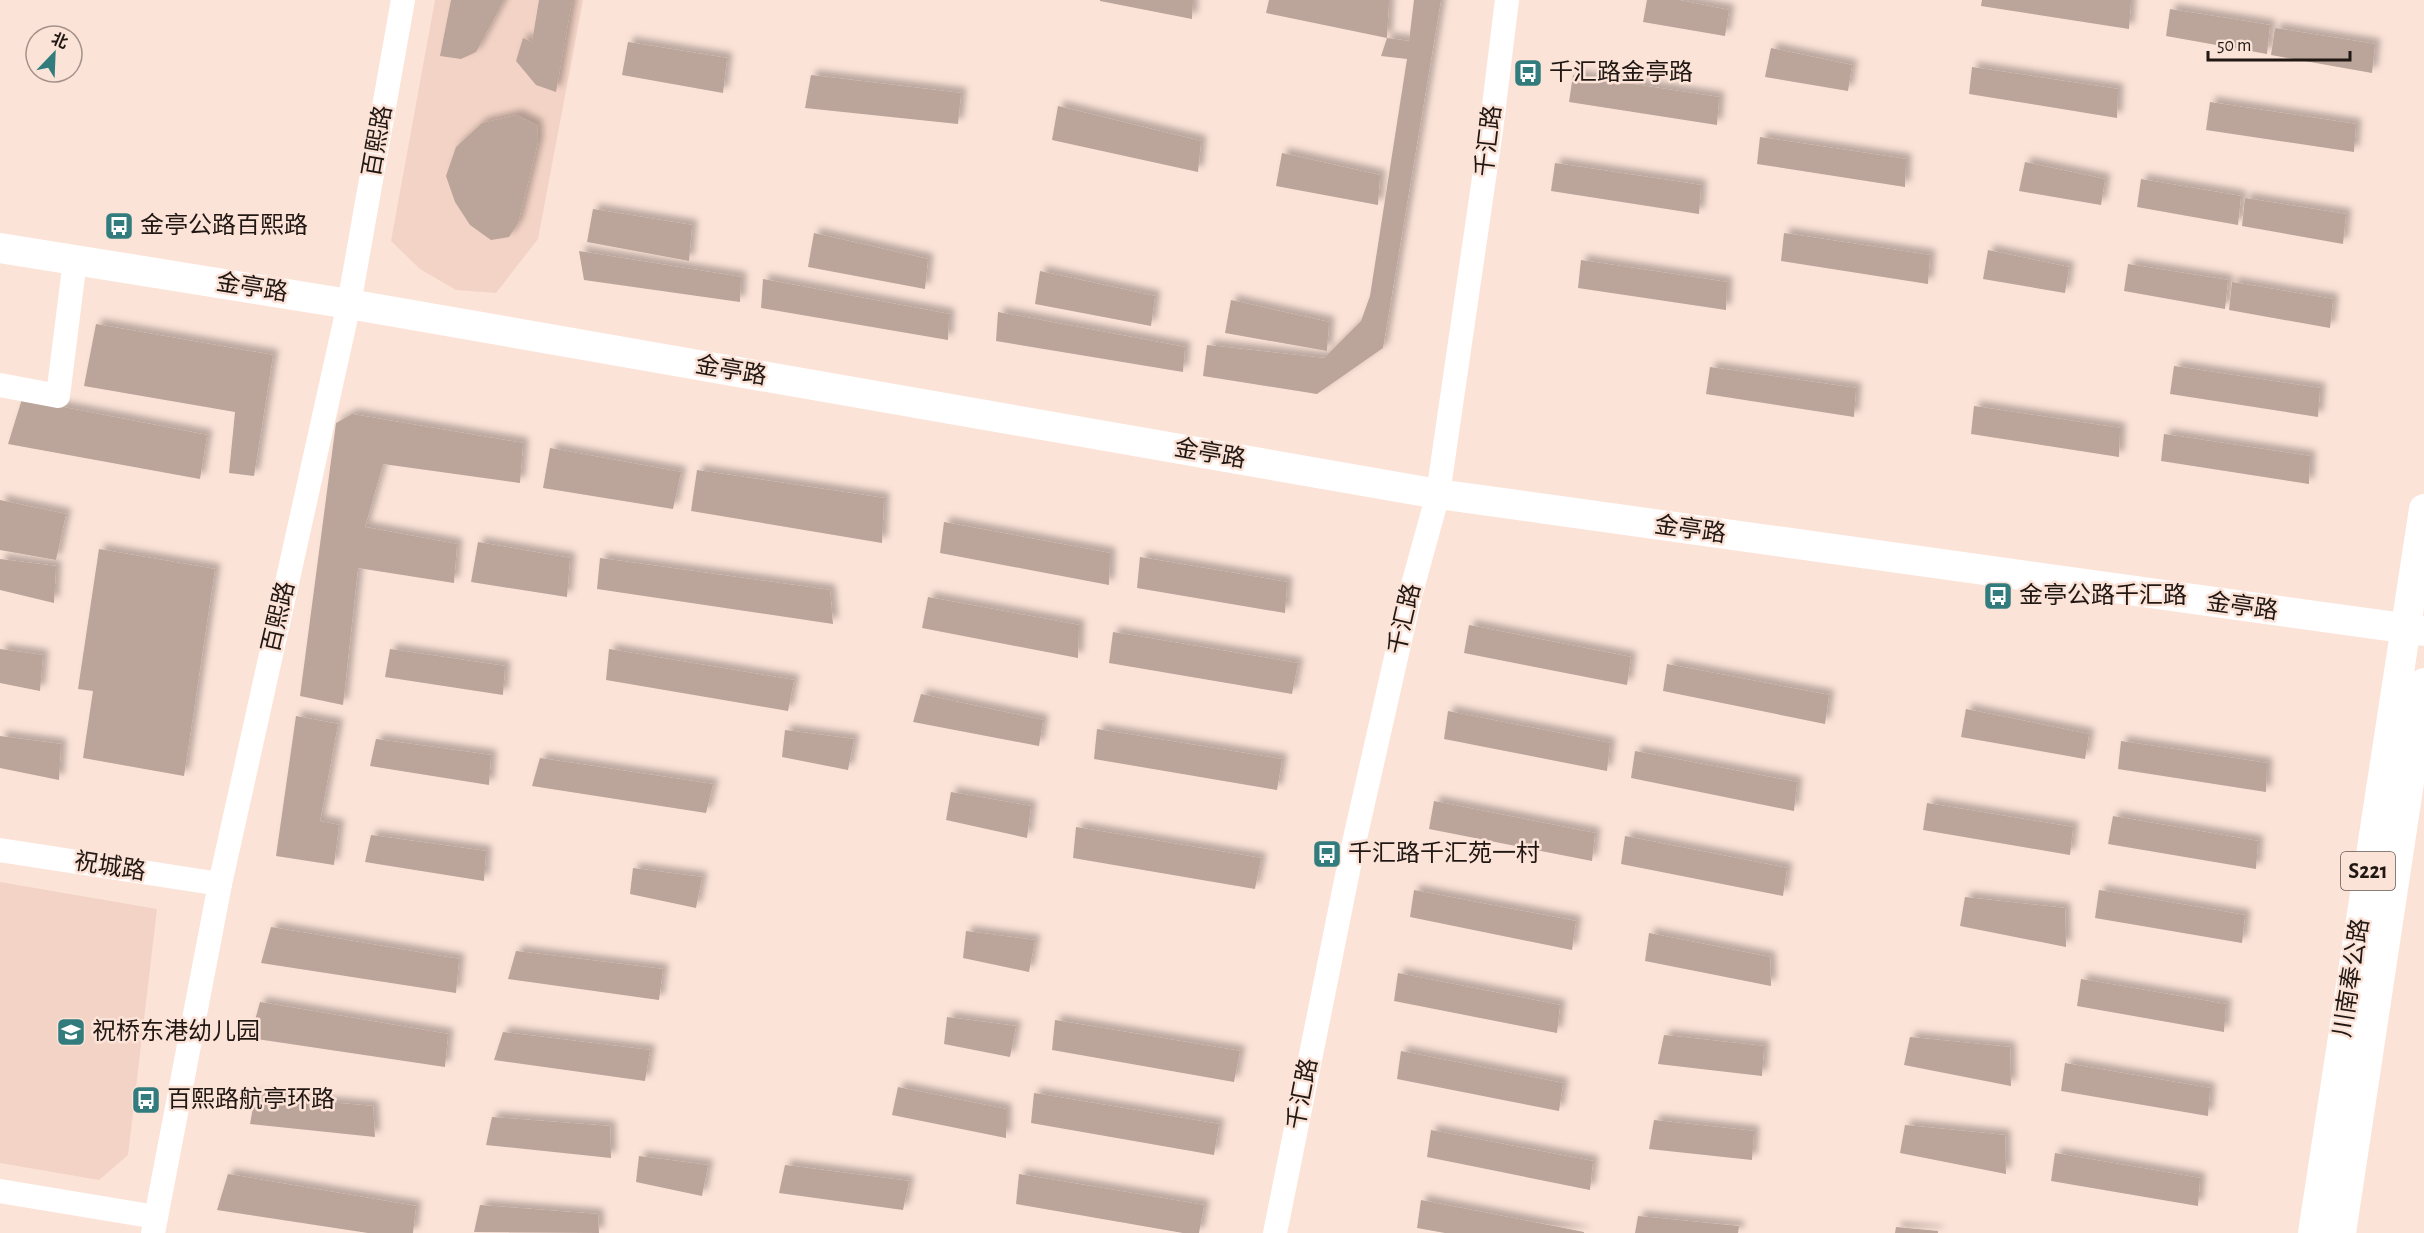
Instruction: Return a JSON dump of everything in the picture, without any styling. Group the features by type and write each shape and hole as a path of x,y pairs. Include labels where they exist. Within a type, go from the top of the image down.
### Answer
{"main road":[{"name":"金亭路","path":"0,248 349,304 1438,494 2415,630"},
{"name":"川南奉公路","path":"2313,1233 2415,630 2424,509"},
{"name":"川南奉公路","path":"2341,1233 2424,683"}],"street":[{"name":"百熙路","path":"155,1225 220,884 349,304 403,0"},
{"name":"千汇路","path":"1275,1233 1351,856 1410,596 1438,494 1491,130 1507,0"},
{"path":"0,385 58,396 75,260"},
{"name":"祝城路","path":"0,850 220,884"},
{"path":"0,1191 155,1225"}],"shaded area":[{"path":"435,0 583,0 538,239 496,293 456,290 420,269 391,241"},
{"name":"祝桥东港幼儿园","path":"0,882 157,909 128,1155 99,1180 0,1163"}],"building":[{"path":"451,0 504,0 476,52 461,59 440,56"},
{"path":"539,0 572,0 556,92 536,85 516,61 523,38 532,42"},
{"path":"1193,0 1192,19 1100,1"},
{"path":"1269,0 1389,0 1387,38 1266,13"},
{"path":"1414,0 1441,0 1383,348 1317,394 1203,376 1207,345 1324,358 1361,321 1370,296 1407,59 1381,56 1387,38 1409,41"},
{"path":"1647,0 1679,0 1729,10 1725,36 1643,22"},
{"path":"1982,0 2131,0 2129,29 1981,6"},
{"path":"2170,9 2270,25 2267,54 2166,36"},
{"path":"2275,28 2375,44 2372,73 2271,55"},
{"path":"628,42 727,58 723,93 622,75"},
{"path":"1771,48 1852,65 1848,91 1765,77"},
{"path":"1972,67 2118,89 2117,118 1969,94"},
{"path":"811,75 961,93 958,124 805,108"},
{"path":"1573,75 1719,97 1717,125 1569,102"},
{"path":"2210,102 2356,124 2354,152 2206,130"},
{"path":"1058,106 1201,141 1198,172 1052,140"},
{"path":"517,115 537,125 538,142 518,223 509,237 491,240 470,225 455,202 446,176 456,147 482,123"},
{"path":"1760,137 1906,159 1905,187 1757,164"},
{"path":"1282,153 1380,175 1378,205 1276,186"},
{"path":"2025,162 2105,179 2101,205 2019,191"},
{"path":"1555,163 1701,185 1699,214 1551,191"},
{"path":"2141,179 2241,196 2238,225 2137,207"},
{"path":"2245,198 2346,214 2343,244 2242,226"},
{"path":"593,209 692,225 689,261 587,242"},
{"path":"814,233 928,259 925,289 808,267"},
{"path":"1784,233 1930,255 1928,284 1781,261"},
{"path":"1988,250 2069,267 2065,293 1983,279"},
{"path":"579,251 741,277 740,302 584,280"},
{"path":"1581,260 1727,282 1726,310 1578,288"},
{"path":"2128,264 2228,280 2225,309 2124,291"},
{"path":"1040,271 1155,296 1151,326 1035,304"},
{"path":"763,279 949,314 948,340 761,308"},
{"path":"2232,282 2333,299 2330,328 2229,310"},
{"path":"1231,300 1329,322 1327,351 1225,333"},
{"path":"998,312 1185,347 1183,372 996,341"},
{"path":"96,324 273,355 254,476 229,473 235,412 84,386"},
{"path":"2174,366 2320,388 2318,417 2170,394"},
{"path":"1710,367 1856,388 1854,417 1706,394"},
{"path":"22,399 207,435 200,479 8,444"},
{"path":"1974,406 2120,428 2119,457 1971,434"},
{"path":"352,414 523,443 520,483 383,464 365,527 457,544 454,583 358,568 343,705 300,696 336,423"},
{"path":"2164,434 2310,456 2309,484 2161,461"},
{"path":"550,448 681,472 673,509 543,488"},
{"path":"697,470 884,498 882,543 691,511"},
{"path":"0,500 66,514 56,560 0,550"},
{"path":"944,522 1110,553 1109,585 940,553"},
{"path":"478,542 570,558 567,597 471,582"},
{"path":"99,549 215,569 184,776 83,758 93,691 78,689"},
{"path":"1140,557 1287,582 1285,613 1137,588"},
{"path":"600,558 830,590 833,624 597,589"},
{"path":"0,559 56,566 54,603 0,590"},
{"path":"928,597 1079,625 1078,658 922,628"},
{"path":"1469,625 1631,657 1627,685 1464,653"},
{"path":"1113,632 1298,663 1292,694 1109,663"},
{"path":"0,649 43,655 40,691 0,683"},
{"path":"390,649 505,666 503,695 385,677"},
{"path":"609,649 794,680 788,711 606,680"},
{"path":"1667,664 1829,695 1825,724 1663,691"},
{"path":"921,694 1043,720 1039,746 913,722"},
{"path":"1966,709 2089,734 2085,759 1961,737"},
{"path":"1448,711 1610,743 1607,771 1444,739"},
{"path":"296,716 338,724 320,821 339,825 334,865 276,856"},
{"path":"1097,729 1282,759 1277,790 1094,759"},
{"path":"785,730 854,739 848,770 782,757"},
{"path":"0,736 61,744 59,780 0,768"},
{"path":"376,739 491,755 489,785 370,766"},
{"path":"2121,741 2267,763 2266,792 2118,769"},
{"path":"1635,751 1797,782 1794,811 1631,778"},
{"path":"540,758 713,784 706,813 532,786"},
{"path":"951,792 1031,806 1027,838 946,820"},
{"path":"1434,801 1595,833 1592,861 1429,829"},
{"path":"1927,803 2073,827 2070,855 1923,830"},
{"path":"2113,816 2258,841 2256,869 2108,844"},
{"path":"1076,827 1261,858 1255,889 1073,858"},
{"path":"371,835 486,851 484,881 365,862"},
{"path":"1625,836 1787,868 1783,896 1621,864"},
{"path":"633,868 702,877 696,908 630,894"},
{"path":"1414,890 1576,921 1572,950 1410,917"},
{"path":"2099,890 2245,915 2242,943 2095,918"},
{"path":"1965,897 2065,908 2066,947 1960,926"},
{"path":"271,927 459,959 456,993 261,963"},
{"path":"966,931 1035,940 1029,972 963,958"},
{"path":"1649,933 1770,957 1771,986 1645,961"},
{"path":"516,951 663,969 659,1000 508,979"},
{"path":"1398,973 1560,1005 1557,1033 1394,1001"},
{"path":"2081,979 2226,1004 2224,1032 2077,1006"},
{"path":"260,1002 448,1034 445,1067 250,1038"},
{"path":"947,1017 1016,1026 1010,1057 944,1044"},
{"path":"1055,1020 1240,1051 1234,1082 1052,1050"},
{"path":"503,1032 650,1050 645,1081 494,1060"},
{"path":"1664,1035 1764,1046 1762,1076 1658,1064"},
{"path":"1910,1037 2010,1047 2011,1086 1904,1065"},
{"path":"1401,1051 1563,1083 1559,1111 1397,1079"},
{"path":"2065,1063 2210,1088 2208,1116 2061,1091"},
{"path":"898,1087 1006,1109 1006,1138 892,1115"},
{"path":"1034,1093 1219,1124 1214,1155 1031,1123"},
{"path":"255,1096 373,1106 375,1137 250,1124"},
{"path":"492,1117 610,1126 611,1158 486,1145"},
{"path":"1654,1120 1754,1131 1752,1160 1649,1149"},
{"path":"1905,1125 2005,1135 2006,1174 1900,1153"},
{"path":"1431,1130 1593,1161 1590,1190 1427,1157"},
{"path":"2055,1153 2200,1178 2198,1206 2051,1181"},
{"path":"639,1156 708,1165 702,1196 636,1182"},
{"path":"785,1165 909,1181 903,1210 779,1193"},
{"path":"228,1174 416,1206 413,1233 368,1233 217,1210"},
{"path":"1019,1174 1204,1205 1199,1233 1183,1233 1016,1204"},
{"path":"1421,1200 1584,1233 1445,1233 1417,1228"},
{"path":"480,1205 598,1214 599,1233 474,1232"},
{"path":"1638,1216 1739,1226 1738,1233 1635,1233"},
{"path":"1896,1227 1938,1231 1938,1233 1895,1233"}],"place":[{"name":"千汇路金亭路","path":"1528,73"},
{"name":"金亭公路百熙路","path":"119,226"},
{"name":"金亭公路千汇路","path":"1998,596"},
{"name":"千汇路千汇苑一村","path":"1327,854"},
{"name":"祝桥东港幼儿园","path":"71,1032"},
{"name":"百熙路航亭环路","path":"146,1100"}]}
